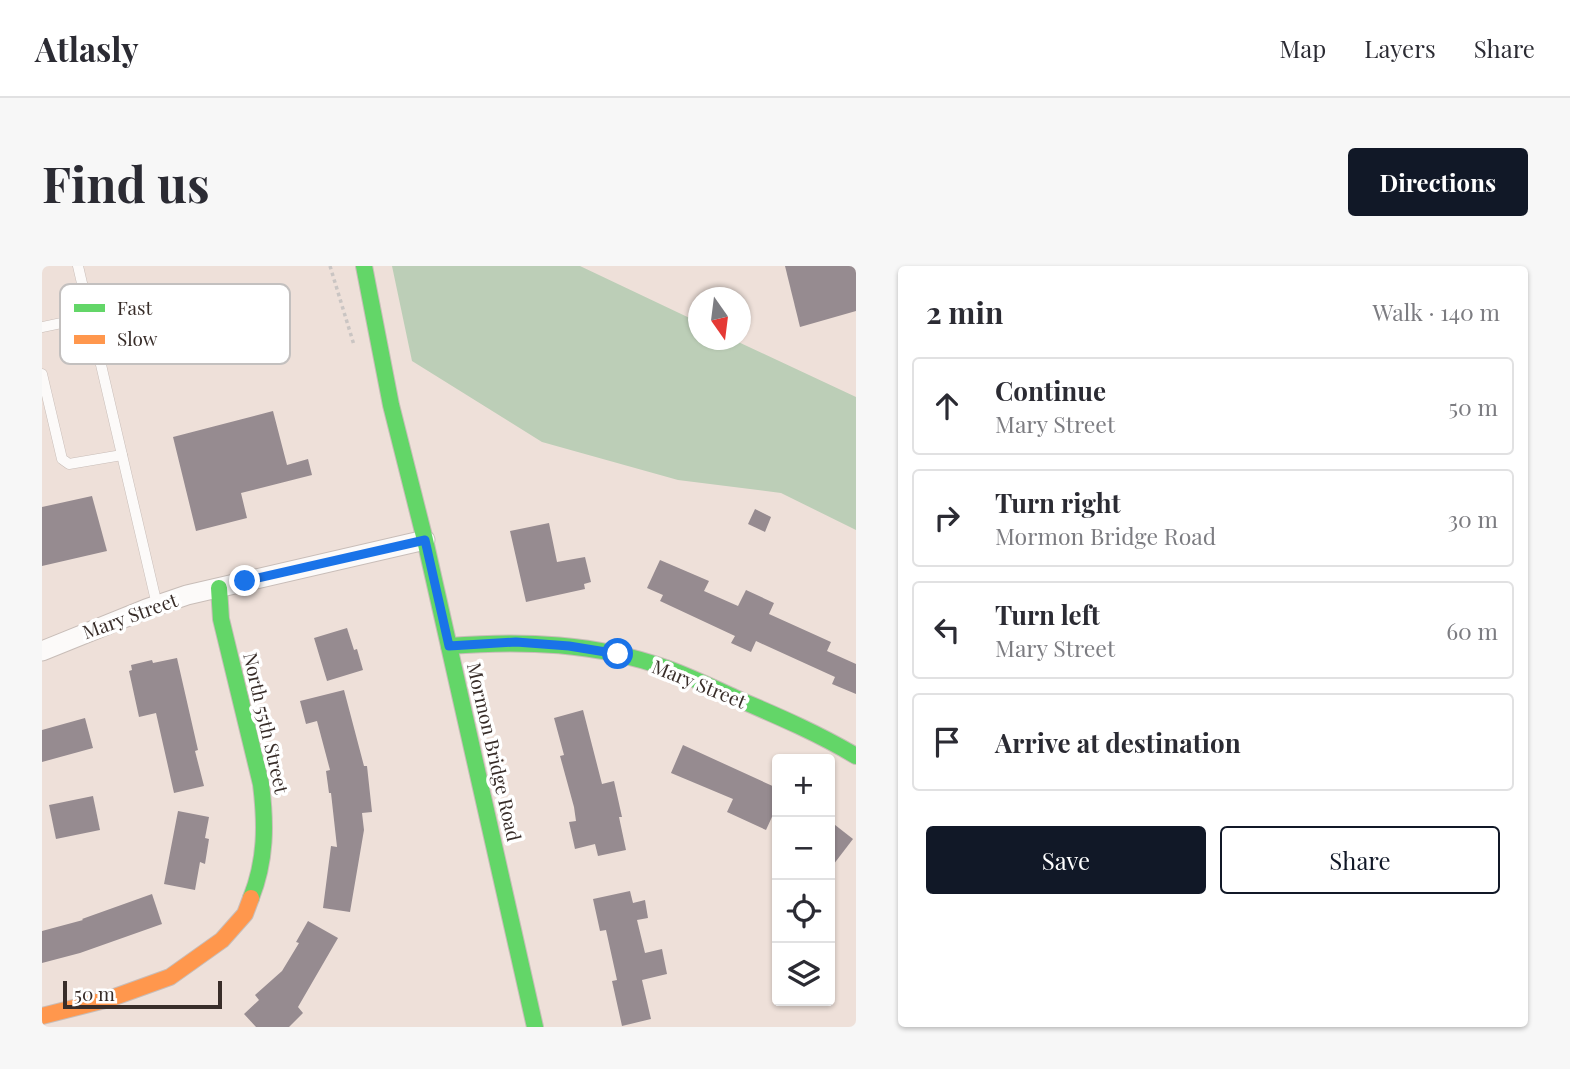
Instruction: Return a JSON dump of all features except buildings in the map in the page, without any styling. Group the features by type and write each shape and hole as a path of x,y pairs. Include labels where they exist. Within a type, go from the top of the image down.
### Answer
{"street":[{"name":"Mormon Bridge Road","path":"364,266 391,405 425,540 535,1027"},
{"name":"Mormon Bridge Road","path":"351,279 391,405"},
{"name":"Mary Street","path":"42,651 187,595 425,540"},
{"name":"North 55th Street","path":"42,1016 109,999 170,977 222,940 245,914 259,877 264,810 261,784 221,619 219,588"},
{"name":"Mary Street","path":"449,646 516,642 569,646 618,654 666,668 797,724 856,756"}],"lane":[{"path":"78,266 82,284"},
{"path":"42,327 60,323"},
{"path":"101,364 157,605"},
{"path":"42,374 62,458 69,464 122,455"}],"green space":[{"path":"392,266 580,266 688,317 688,350 751,348 856,397 856,530 781,493 678,480 542,442 412,361"}],"traffic: fast":[{"path":"364,266 391,405 425,540 535,1027"},
{"path":"219,588 221,619 263,799 262,856 251,898"},
{"path":"449,646 504,643 559,645 640,660 685,675 814,733 856,756"}],"traffic: slow":[{"path":"42,1016 109,999 170,977 222,940 245,914 251,898"}],"route":[{"path":"245,581 425,540 449,646 516,642 569,646 618,654"}]}
